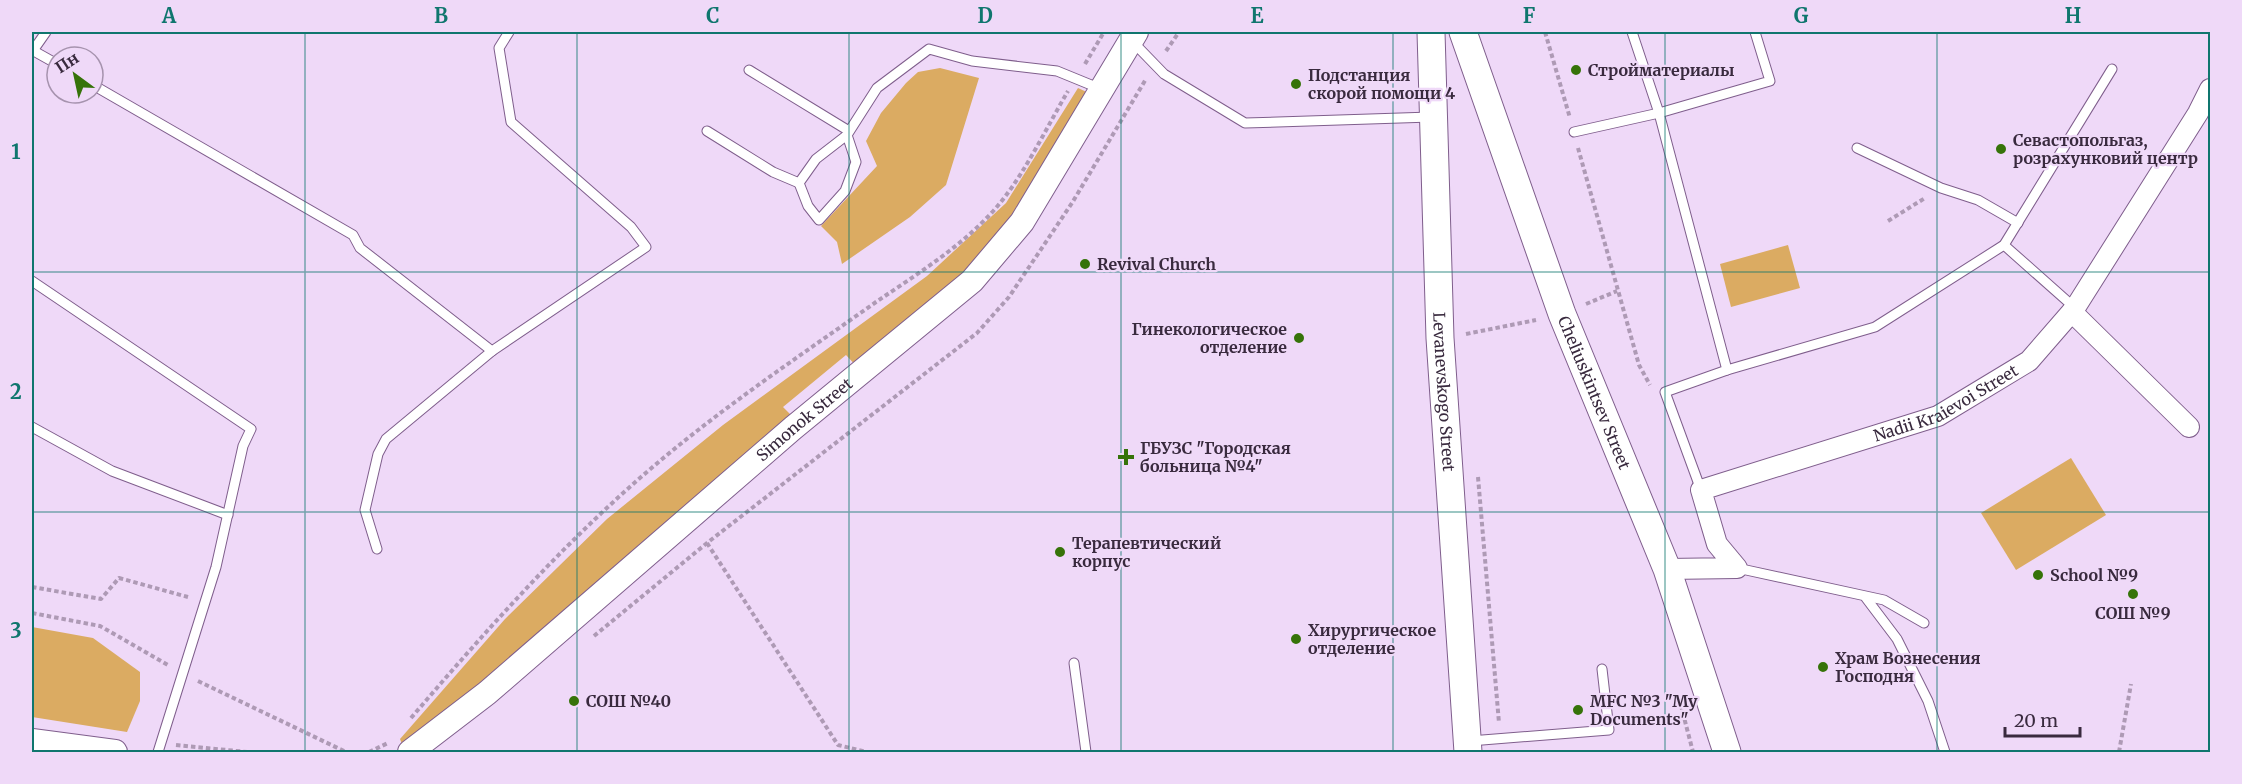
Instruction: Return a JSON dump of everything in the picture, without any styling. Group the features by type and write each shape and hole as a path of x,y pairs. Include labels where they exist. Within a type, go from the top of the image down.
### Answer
{"main road":[{"name":"Levanevskogo Street","path":"1431,32 1440,338 1468,747"},
{"name":"Cheliuskintsev Street","path":"1463,32 1562,314 1667,569 1727,753"}],"street":[{"name":"Simonok Street","path":"401,747 487,693 793,428 972,281 1022,222 1133,36"},
{"name":"Nadii Kraievoi Street","path":"1701,490 1938,416 2029,361 2073,310 2211,89"},
{"path":"2073,310 2189,427"},
{"path":"1701,490 1717,544 1737,568"},
{"path":"1667,569 1737,568"},
{"path":"40,745 115,753"}],"lane":[{"path":"32,51 46,32"},
{"path":"377,549 365,510 378,454 386,439 492,351 646,247 631,226 511,122 499,48 509,32"},
{"path":"1632,32 1659,113 1727,370"},
{"path":"1755,32 1770,81"},
{"path":"1133,36 1164,74 1245,123 1433,117"},
{"path":"799,183 816,159 848,133 877,88 928,49 972,61 1058,71 1101,89"},
{"path":"1701,490 1665,392 1727,370 1875,327 2004,245 2112,69"},
{"path":"707,131 773,172 799,183 808,206 819,220 845,191 856,162 848,133 749,70"},
{"path":"1574,132 1659,113 1770,81 1782,82"},
{"path":"105,91 353,235 360,248 492,351"},
{"path":"1857,148 1941,188 1978,200 2018,223"},
{"path":"2004,245 2073,310"},
{"path":"32,281 251,429 243,446 216,567 159,748"},
{"path":"32,427 112,471 228,515"},
{"path":"1737,568 1866,598 1884,600 1924,622"},
{"path":"1866,598 1897,639 1928,701 1945,753"},
{"path":"1074,663 1086,753"},
{"path":"1468,747 1609,730 1602,669"}],"path":[{"path":"408,722 495,620 545,568 660,460 768,378 934,262 973,230 1004,198 1104,32"},
{"path":"1545,32 1639,364 1655,394 1665,392"},
{"path":"1888,221 1941,188"},
{"path":"1466,334 1547,318"},
{"path":"1466,322 1467,345"},
{"path":"1478,475 1499,730"},
{"path":"706,543 838,745 867,753"},
{"path":"32,587 101,599 119,578 183,596"},
{"path":"32,613 100,626 182,673 346,753"},
{"path":"2119,753 2131,684"},
{"path":"369,753 401,747"},
{"path":"159,748 247,752"}],"shaded area":[{"path":"940,68 979,78 946,185 910,217 842,264 837,242 821,226 877,166 866,141 881,113 918,72"},
{"path":"1078,88 1091,94 1018,218 968,278 859,369 846,355 783,407 795,419 404,749 400,739 505,619 607,519 723,425 927,276 1006,203"},
{"path":"1788,245 1800,288 1731,307 1720,264"},
{"path":"2071,458 2106,515 2016,570 1981,513"},
{"path":"32,627 93,638 140,672 140,701 127,732 32,717"}],"place":[{"name":"Стройматериалы","path":"1576,70"},
{"name":"Подстанция скорой помощи 4","path":"1296,84"},
{"name":"Севастопольгаз, розрахунковий центр","path":"2001,149"},
{"name":"Revival Church","path":"1085,264"},
{"name":"Гинекологическое отделение","path":"1299,338"},
{"name":"ГБУЗС \"Городская больница №4\"","path":"1126,457"},
{"name":"Терапевтический корпус","path":"1060,552"},
{"name":"School №9","path":"2038,575"},
{"name":"СОШ №9","path":"2133,594"},
{"name":"Хирургическое отделение","path":"1296,639"},
{"name":"Храм Вознесения Господня","path":"1823,667"},
{"name":"СОШ №40","path":"574,701"},
{"name":"MFC №3 \"My Documents\"","path":"1578,710"}]}
